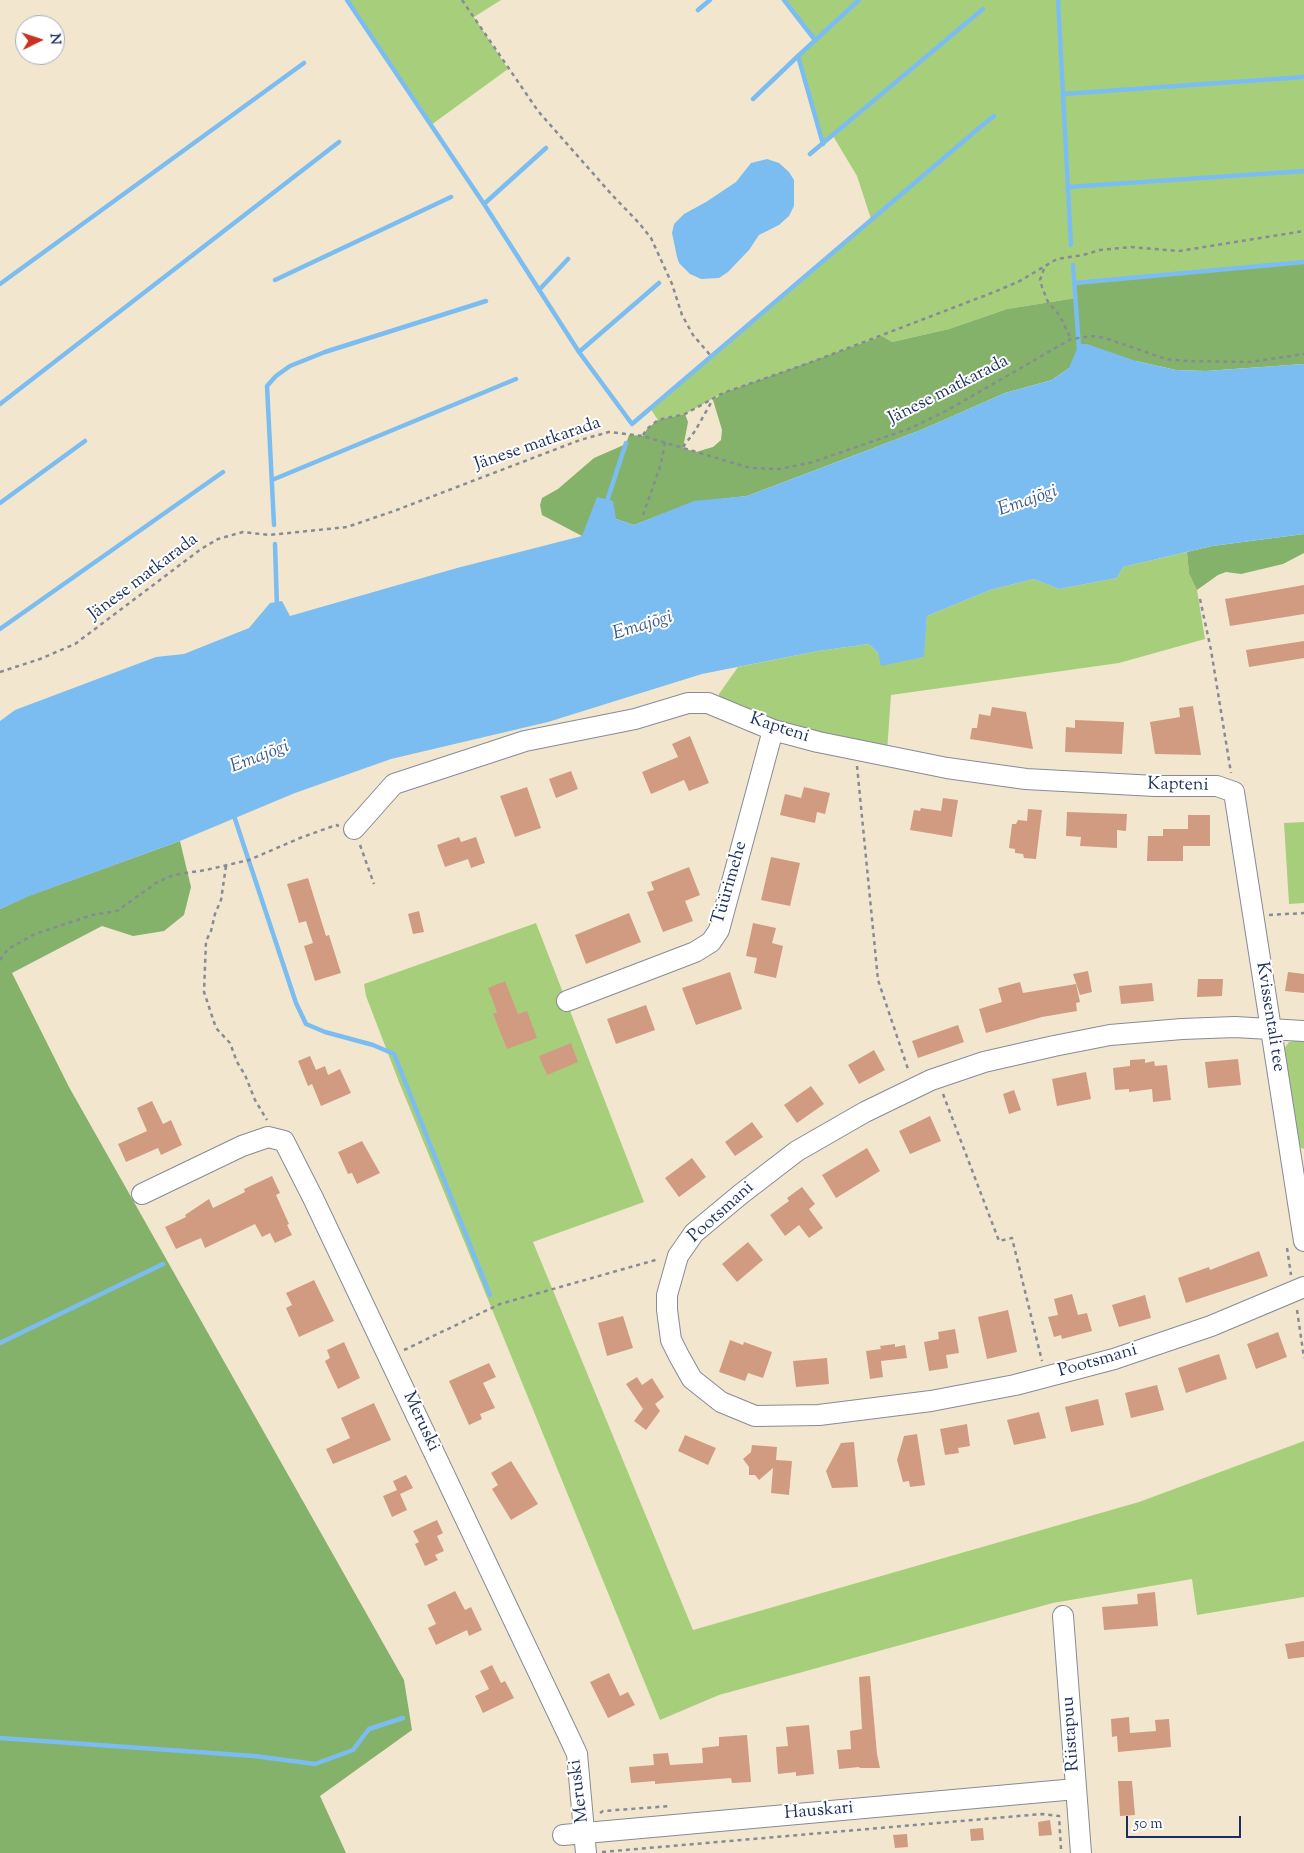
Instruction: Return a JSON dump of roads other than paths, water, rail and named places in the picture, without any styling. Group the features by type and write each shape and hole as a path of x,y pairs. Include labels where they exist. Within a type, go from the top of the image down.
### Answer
{"street":[{"name":"Kapteni","path":"354,829 394,784 525,741 635,719 688,703 708,703 773,730 855,750 947,768 1026,779 1155,786 1217,786 1234,792"},
{"name":"Tüürimehe","path":"567,1001 695,952 711,942 719,930 773,730"},
{"name":"Kvissentali tee","path":"1234,792 1270,1028 1299,1170 1304,1241"},
{"name":"Pootsmani","path":"1304,1031 1270,1028 1182,1029 1110,1035 984,1062 915,1088 865,1112 797,1151 694,1232 678,1256 667,1295 668,1324 671,1340 692,1379 721,1402 755,1416 819,1415 931,1401 1046,1377 1114,1359 1212,1326 1304,1287"},
{"name":"Meruski","path":"142,1194 242,1146 268,1137 284,1141 389,1357 577,1754 586,1853"},
{"name":"Riistapuu","path":"1063,1616 1081,1853"},
{"name":"Hauskari","path":"563,1835 1076,1789"}],"water":[{"path":"767,159 779,163 789,172 794,180 794,206 789,216 779,225 759,235 749,250 728,272 719,278 701,279 690,274 679,263 677,257 672,233 674,224 684,214 736,182 751,163"},
{"name":"Emajõgi","path":"1079,344 1087,344 1136,361 1176,370 1206,371 1304,364 1304,534 1212,546 1123,567 1117,578 1059,589 1034,579 990,590 927,616 924,657 881,666 878,653 869,644 818,651 702,674 548,722 391,759 295,793 180,841 29,896 0,909 0,721 15,710 156,657 184,654 249,628 270,603 282,601 290,616 457,568 582,536 597,497 613,501 616,519 634,525 694,501 747,496 921,430 1005,393 1052,380 1069,368"}],"waterway":[{"path":"347,0 484,204 579,352 632,424 994,116"},
{"path":"698,10 710,0"},
{"path":"784,0 815,40"},
{"path":"823,144 798,56 859,0"},
{"path":"1058,0 1071,245"},
{"path":"810,154 983,9"},
{"path":"753,99 798,56"},
{"path":"0,284 304,63"},
{"path":"1063,94 1304,77"},
{"path":"0,404 339,142"},
{"path":"484,204 546,148"},
{"path":"1068,187 1304,171"},
{"path":"275,280 451,197"},
{"path":"539,290 568,259"},
{"path":"1075,283 1304,262"},
{"path":"1073,265 1079,349"},
{"path":"579,352 659,283"},
{"path":"274,525 267,386 276,376 290,366 325,352 486,301"},
{"path":"272,480 516,379"},
{"path":"0,503 85,441"},
{"path":"606,504 626,443"},
{"path":"0,629 223,472"},
{"path":"275,544 277,608"},
{"path":"233,813 296,1003 306,1024 325,1032 373,1045 394,1054 490,1295"},
{"path":"0,1343 163,1264"},
{"path":"0,1738 254,1756 315,1764 353,1750 369,1729 403,1718"}]}
